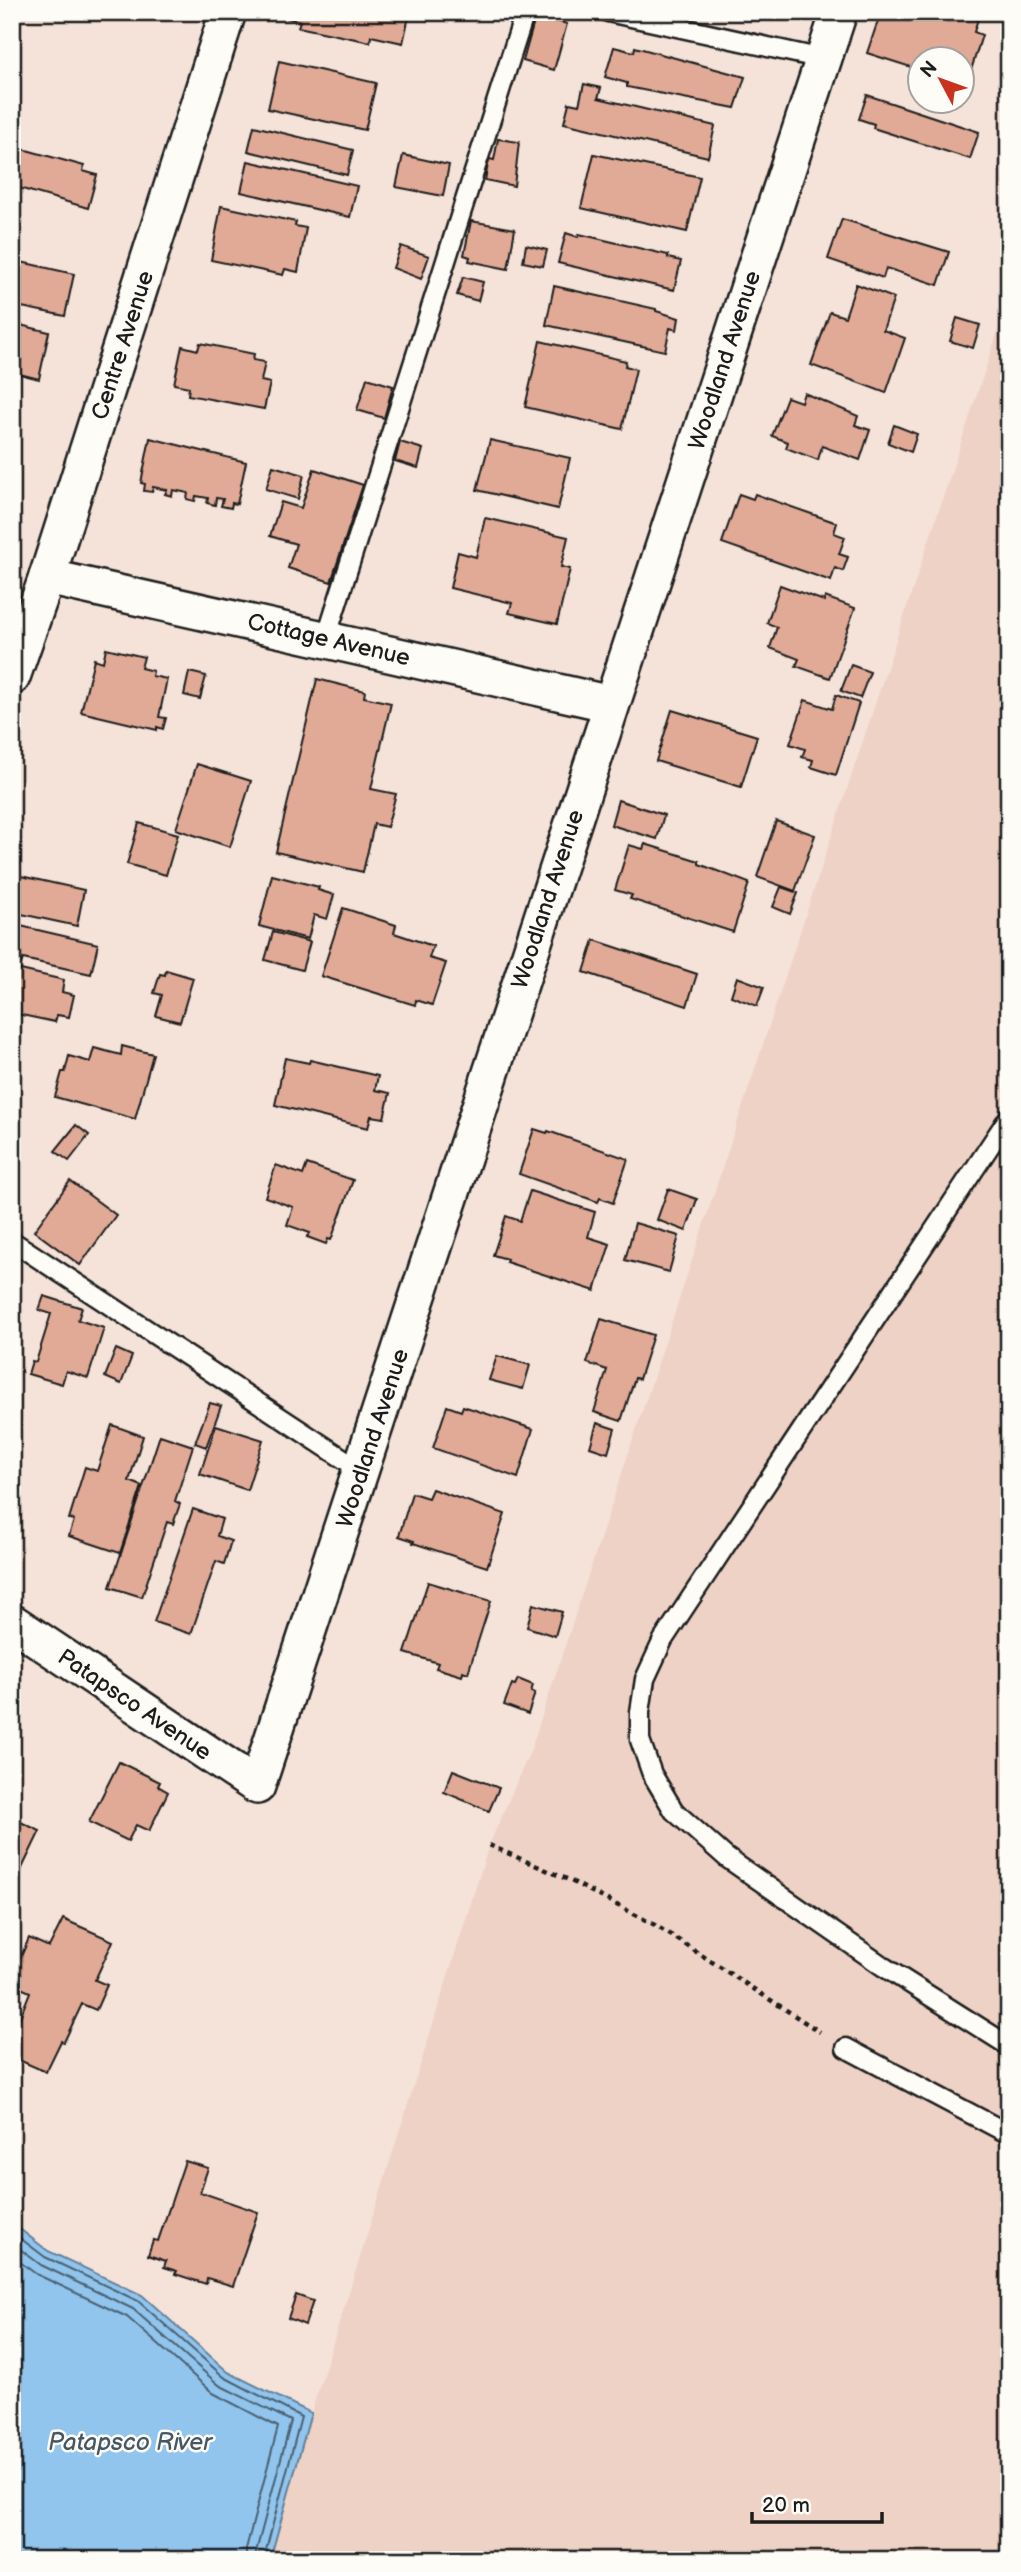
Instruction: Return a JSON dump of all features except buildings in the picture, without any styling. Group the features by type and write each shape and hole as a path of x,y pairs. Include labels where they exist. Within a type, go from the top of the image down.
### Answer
{"street":[{"name":"Centre Avenue","path":"12,677 47,577 228,12"},
{"name":"Woodland Avenue","path":"257,1786 839,12"},
{"name":"Cottage Avenue","path":"47,577 611,704"},
{"name":"Patapsco Avenue","path":"12,1622 257,1786"}],"lane":[{"path":"326,638 525,12"},
{"path":"608,12 823,60"},
{"path":"1009,1118 663,1640 645,1679 639,1712 640,1740 652,1774 674,1811 727,1858 884,1967 1009,2046"},
{"path":"12,1241 362,1471"},
{"path":"846,2048 1009,2134"}],"path":[{"path":"489,1845 569,1880 655,1925 846,2048"}],"shaded area":[{"path":"1009,297 1009,2560 277,2560 271,2556 311,2413 489,1845 531,1749"}],"water":[{"name":"Patapsco River","path":"12,2223 48,2251 142,2295 228,2372 311,2413 271,2556 277,2560 12,2560"}]}
